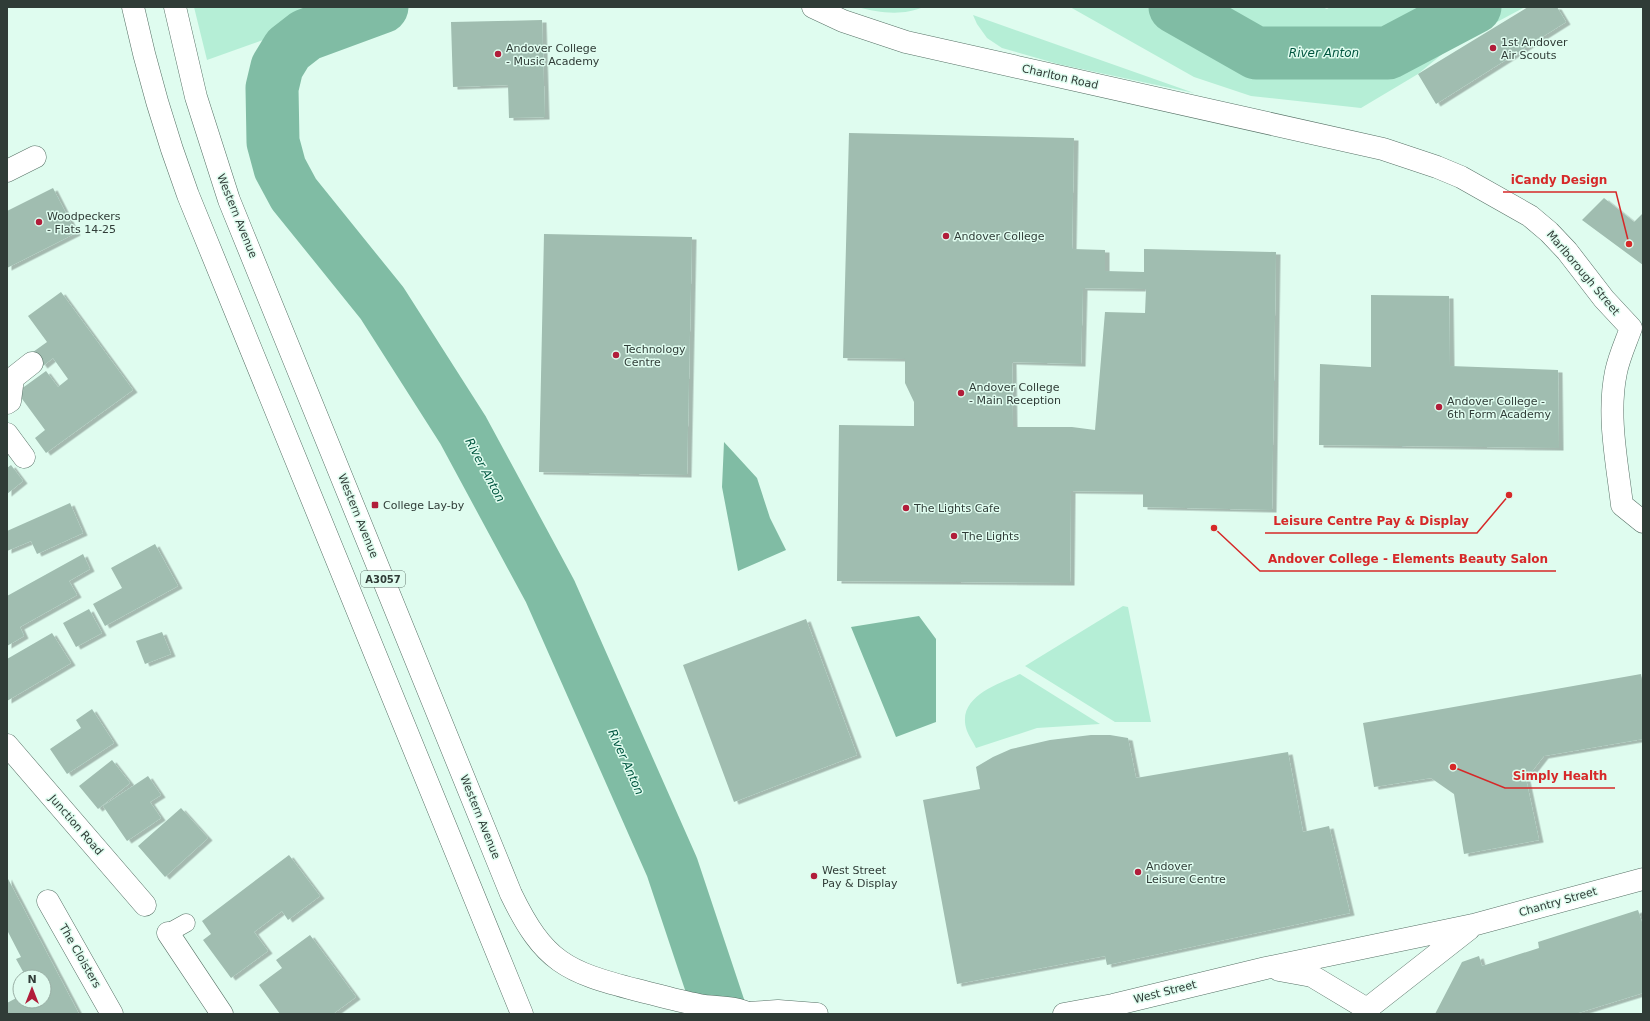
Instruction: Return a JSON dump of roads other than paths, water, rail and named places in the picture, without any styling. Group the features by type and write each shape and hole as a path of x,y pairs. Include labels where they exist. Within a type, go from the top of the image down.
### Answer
{"street":[{"name":"A3057","path":"133,7 154,95 167,139 188,195 522,1014"},
{"name":"Western Avenue","path":"175,7 196,97 229,200 508,887 522,918 547,951 562,964 578,973 596,980 698,1005 744,1012"},
{"name":"Charlton Road","path":"813,7 844,22 906,42 1312,132"},
{"name":"Marlborough Street","path":"1312,132 1383,149 1418,160 1461,177 1508,202 1550,232 1637,328 1616,371 1613,408 1614,435 1622,504 1643,522"},
{"path":"7,171 35,157"},
{"path":"7,403 10,401 13,378 32,363"},
{"path":"7,434 24,457"},
{"name":"Junction Road","path":"7,745 145,905"},
{"name":"Chantry Street","path":"1356,950 1473,926 1643,879"},
{"name":"The Cloisters","path":"48,901 114,1013"},
{"name":"Chantry Street","path":"1368,1012 1473,926"},
{"path":"177,928 222,1014"},
{"name":"West Street","path":"1064,1014 1112,1005 1266,968 1356,950"},
{"name":"West Street","path":"1266,968 1312,976 1368,1012"},
{"name":"Western Avenue","path":"662,1014 698,1005"},
{"path":"744,1012 778,1011 817,1014"}],"waterway":[{"name":"River Anton","path":"382,7 306,35 288,49 277,67 272,88 273,142 280,168 294,194 382,303 463,430 550,591 672,867 721,1014"},
{"name":"River Anton","path":"1175,7 1256,53 1388,53 1475,7"}],"place":[{"name":"1st Andover Air Scouts","path":"1493,48"},
{"name":"Andover College - Music Academy","path":"498,54"},
{"name":"Woodpeckers - Flats 14-25","path":"39,222"},
{"name":"Andover College","path":"946,236"},
{"name":"iCandy Design","path":"1629,244"},
{"name":"Technology Centre","path":"616,355"},
{"name":"Andover College - Main Reception","path":"961,393"},
{"name":"Andover College - 6th Form Academy","path":"1439,407"},
{"name":"Leisure Centre Pay & Display","path":"1509,495"},
{"name":"College Lay-by","path":"375,505"},
{"name":"The Lights Cafe","path":"906,508"},
{"name":"Andover College - Elements Beauty Salon","path":"1214,528"},
{"name":"The Lights","path":"954,536"},
{"name":"Simply Health","path":"1453,767"},
{"name":"Andover Leisure Centre","path":"1138,872"},
{"name":"West Street Pay & Display","path":"814,876"}]}
